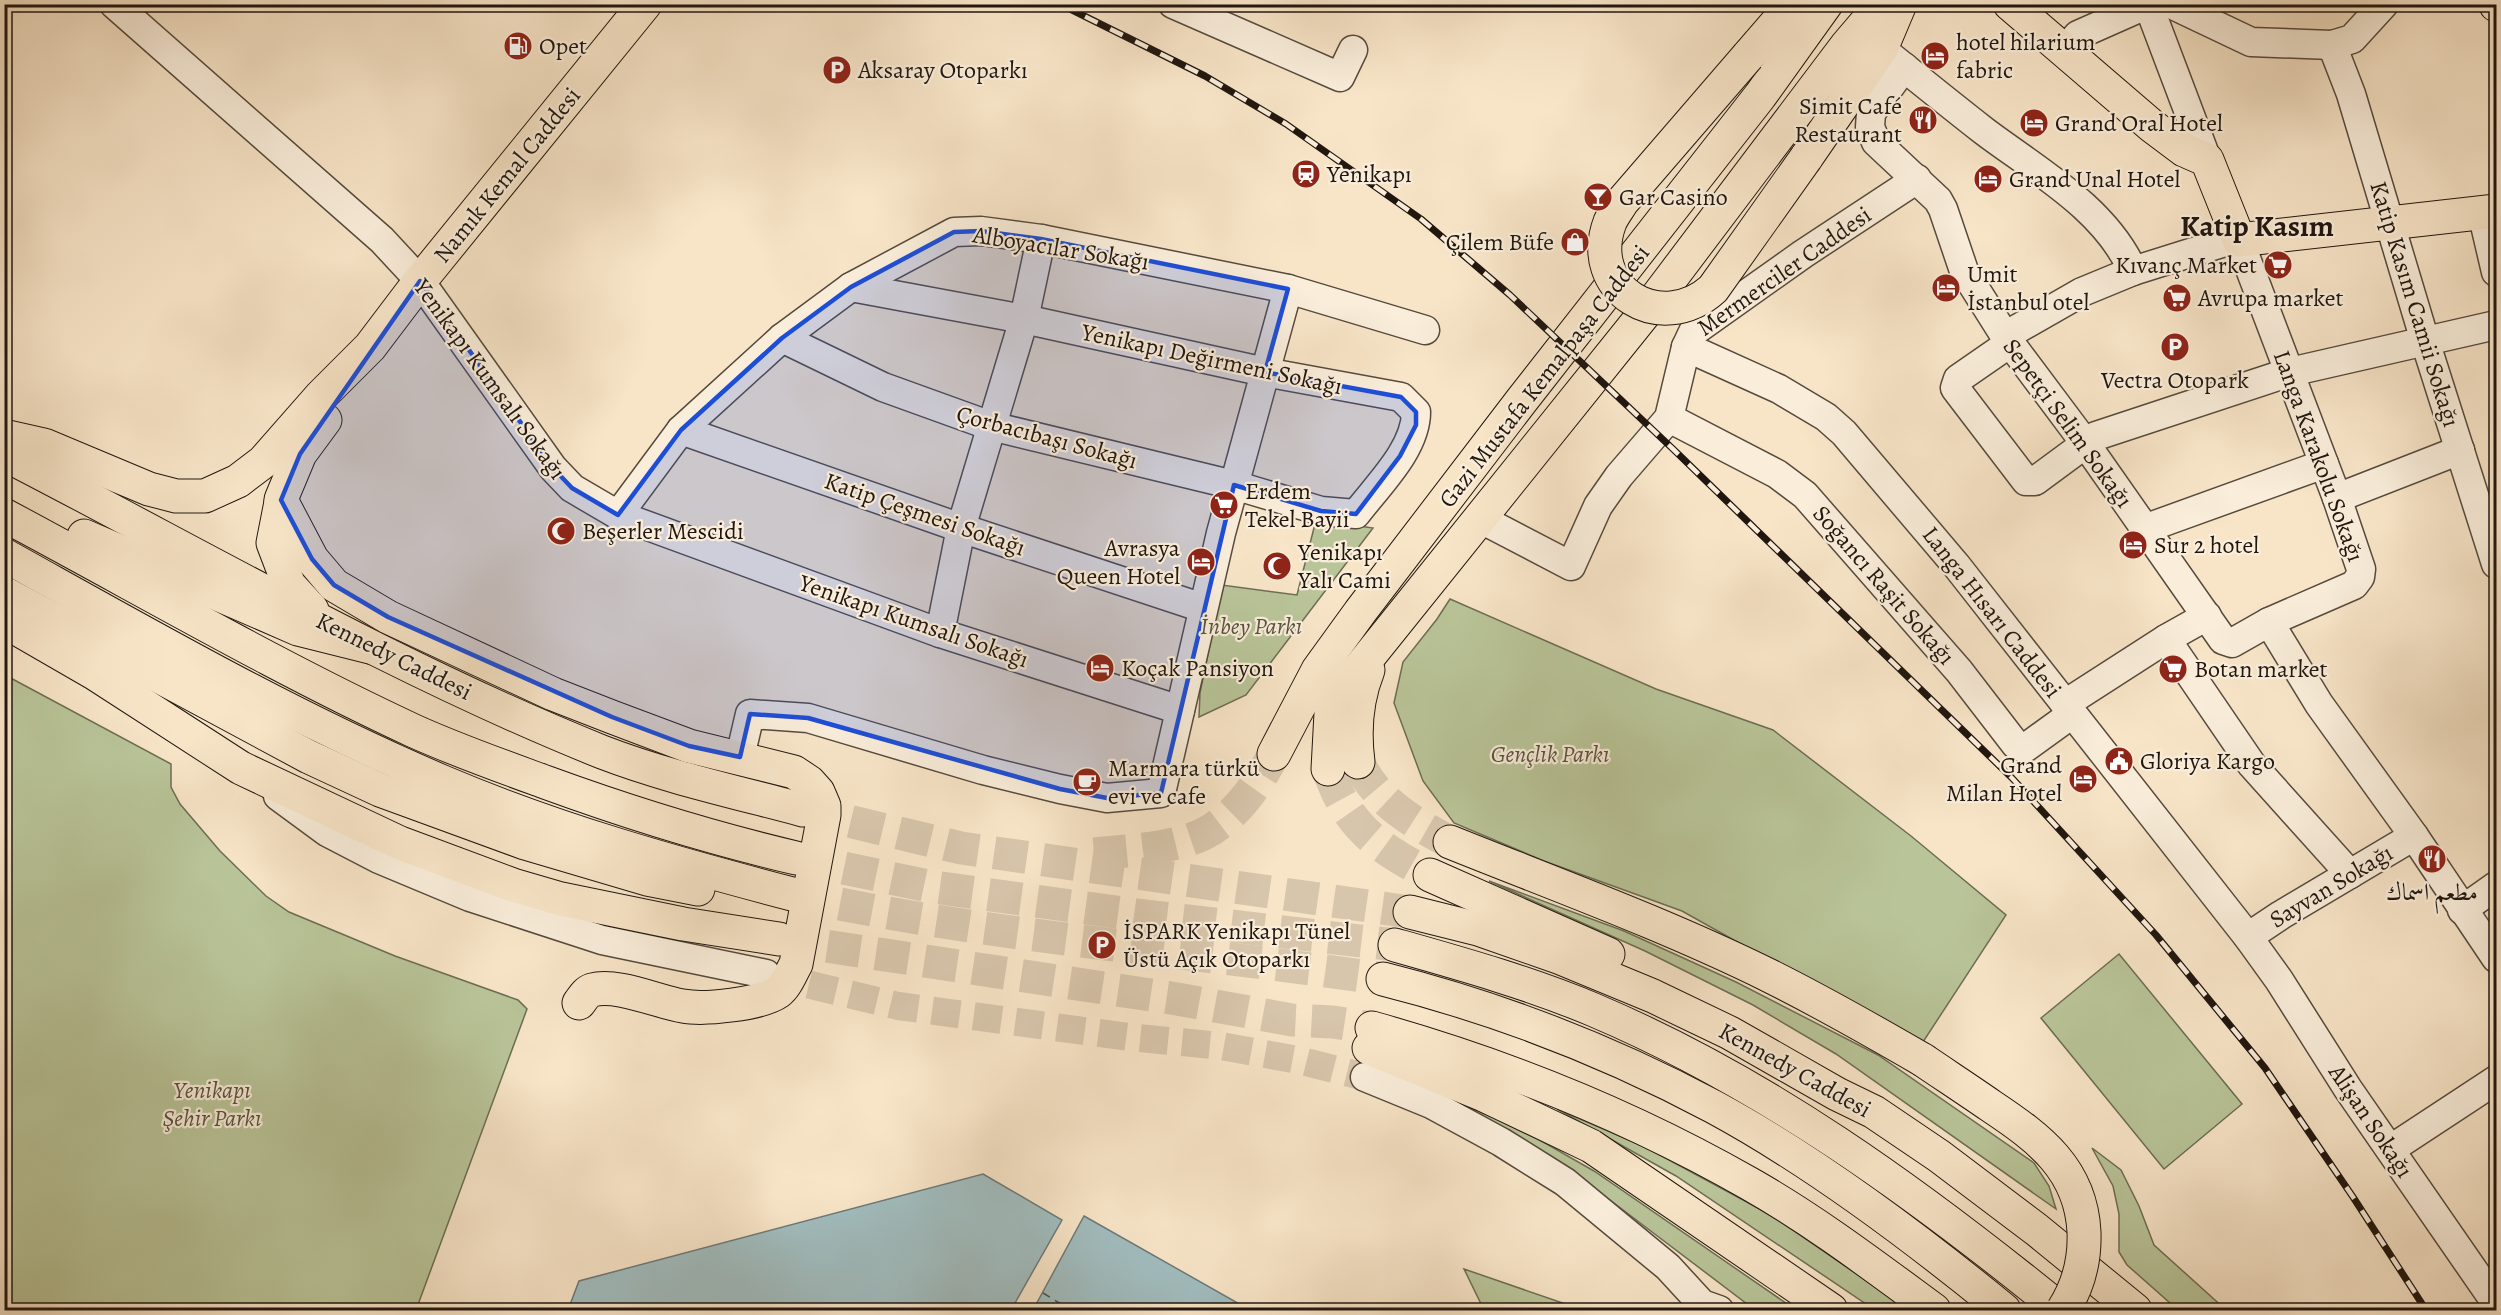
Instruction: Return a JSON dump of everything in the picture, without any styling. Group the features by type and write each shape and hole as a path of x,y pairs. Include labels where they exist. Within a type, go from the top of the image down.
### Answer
{"main road":[{"name":"Namık Kemal Caddesi","path":"370,347 420,281 645,4"},
{"path":"1793,4 1644,177 1611,221 1605,251 1607,267 1620,290 1634,301 1648,306 1684,307 1702,299 1713,289 1806,158 1893,58 1900,4"},
{"name":"Gazi Mustafa Kemalpaşa Caddesi","path":"1274,754 1318,670 1360,612 1522,400 1746,114 1826,4"},
{"name":"Gazi Mustafa Kemalpaşa Caddesi","path":"1343,766 1327,751 1331,714 1342,690 1644,314 1847,45 1882,4"},
{"path":"2010,4 2160,132 2193,156 2207,160 2239,240 2489,211"},
{"path":"4,436 44,445 149,489 176,496 205,496 238,481 263,462 321,396 370,347"},
{"path":"321,621 289,585 273,543 281,500 300,454 349,386 370,347"},
{"name":"Kennedy Caddesi","path":"4,454 370,647 504,710 604,752 664,772 803,810"},
{"path":"4,499 298,629 370,647"},
{"path":"281,500 312,559 334,585 388,617 553,694 689,746 794,772 809,782 818,792 824,806 818,851 796,964 778,992 754,1001 686,1007 616,990 593,990 587,993 579,1003"},
{"path":"4,515 278,664 416,732 492,763 640,816 796,858"},
{"path":"4,555 317,724 444,783 585,835 792,900 637,876 525,843 380,790 309,757 4,593"},
{"path":"4,621 94,673 241,768 400,843 513,885 607,909 779,939"},
{"path":"1395,945 1522,983 1593,1009 1676,1048 1825,1133 1901,1186 2062,1311 2074,1292 2081,1270 2084,1244 2083,1217 2078,1197 2057,1159 2018,1124 1923,1060 1855,1020 1770,976 1668,930 1450,842"},
{"path":"1430,875 1720,1006 1818,1062 1849,1086 1874,1112"},
{"name":"Kennedy Caddesi","path":"1410,912 1478,929 1561,958 1653,996 1730,1033 1837,1094 1874,1112 1939,1156 2037,1230 2135,1311"},
{"path":"1383,979 1512,1017 1630,1066 1714,1107 1874,1210 2004,1311"},
{"path":"1369,1051 1447,1049 1535,1081 1677,1144 1752,1185 1835,1238 1934,1311"},
{"path":"1369,1051 1484,1095 1591,1146 1831,1311"}],"street":[{"name":"Yenikapı Kumsalı Sokağı","path":"114,4 382,240 420,281 553,468 572,488 618,515 940,633 1180,710"},
{"path":"1173,4 1340,77 1353,50"},
{"path":"2065,50 2078,35 2148,4 2207,160"},
{"path":"2171,4 2251,42 2332,45 2352,39 2384,4"},
{"name":"Katip Kasım Camii Sokağı","path":"2332,45 2351,94 2425,341 2495,555"},
{"path":"1893,58 2064,191 2106,227 2125,251 2133,271"},
{"name":"Sepetçi Selim Sokağı","path":"1893,58 1871,113 1870,126 1876,142 1938,200 1964,271 2008,339 2085,443 2223,640 2232,644 2269,622"},
{"name":"Mermerciler Caddesi","path":"1669,418 1686,347 1693,332 1803,254 1917,179"},
{"path":"2489,211 2496,272"},
{"name":"Alboyacılar Sokağı","path":"618,515 681,430 782,338 850,287 954,232 981,231 1041,239 1288,290 1425,330"},
{"path":"940,633 961,528 1024,319 1041,239"},
{"path":"2239,240 2225,242 2133,271 2082,292 2008,339 1958,379 1955,388 2026,481 2035,481 2096,436 2290,372 2496,325"},
{"name":"Langa Karakolu Sokağı","path":"2239,240 2337,498 2361,569 2360,577 2354,585 2269,622"},
{"name":"Yenikapı Değirmeni Sokağı","path":"850,287 1024,319 1265,372 1401,397 1416,412 1416,425 1400,456 1356,514 1321,511"},
{"path":"740,758 750,714 808,717 983,770 1060,789 1107,798 1161,793 1234,485 1288,290"},
{"name":"Çorbacıbaşı Sokağı","path":"782,338 883,387 991,426 1234,485 1321,511"},
{"name":"Langa Hısarı Caddesi","path":"1686,347 1779,389 1826,417 1844,433 1956,565 2248,937"},
{"path":"1480,519 1571,566 1598,506 1669,418"},
{"name":"Soğancı Raşit Sokağı","path":"1669,418 1777,474 1805,495 1959,671 2016,745 2025,748 2068,709"},
{"name":"Katip Çeşmesi Sokağı","path":"681,430 961,528 1203,608"},
{"path":"2337,498 2460,450"},
{"path":"2144,529 2324,464"},
{"path":"2068,709 2166,639 2207,616"},
{"path":"2269,622 2319,704 2414,836 2496,958"},
{"path":"2166,639 2252,765 2350,874"},
{"path":"241,768 327,832 379,859 470,897 602,940 766,974"},
{"name":"Sayvan Sokağı","path":"2248,937 2414,836"},
{"path":"2462,910 2496,886"},
{"name":"Alişan Sokağı","path":"2248,937 2496,1303"},
{"path":"1369,1051 1431,1104 1501,1142 1565,1182 1668,1267 1702,1304 1719,1311"},
{"path":"2391,1149 2496,1080"}],"highlighted area":[{"path":"981,231 1041,239 1288,289 1265,372 1401,397 1416,412 1416,425 1400,456 1356,514 1321,511 1234,485 1161,793 1107,798 1060,789 808,718 750,714 740,757 689,746 612,717 388,617 334,585 312,559 281,500 300,454 420,281 553,468 572,488 618,515 681,430 782,338 851,287 954,232"}],"green space":[{"name":"İnbey Parkı","path":"1317,516 1373,528 1246,695 1199,717 1200,693 1222,585 1297,595"},
{"name":"Gençlik Parkı","path":"1450,599 1656,689 1773,730 1911,836 2006,915 1921,1045 1682,911 1544,861 1454,823 1423,781 1394,703 1403,662"},
{"name":"Yenikapı Şehir Parkı","path":"5,675 171,764 171,787 180,804 220,851 266,896 289,912 395,956 518,1000 527,1009 416,1310 5,1310"},
{"path":"1489,881 1624,931 1736,982 1878,1055 2034,1163 2049,1186 2056,1209 1836,1054 1753,1005 1645,951"},
{"path":"2119,954 2242,1104 2164,1169 2041,1018"},
{"path":"1457,1102 1522,1130 1594,1171 1796,1310 1755,1310 1565,1166"},
{"path":"1557,1109 1645,1147 1771,1215 1909,1310 1875,1310 1676,1176"},
{"path":"2092,1148 2121,1170 2139,1206 2154,1245 2226,1310 2178,1310 2127,1265 2119,1252 2119,1214 2113,1186"},
{"path":"1464,1269 1583,1310 1484,1310"}],"water":[{"path":"983,1174 1062,1220 1011,1310 568,1310 579,1281"},
{"path":"1084,1216 1250,1310 1033,1310"}],"ferry route":[{"path":"1043,1293 1061,1304 1060,1310"}],"tunnel":[{"path":"1094,854 1168,845 1205,833 1240,805 1259,780 1274,754"},
{"path":"1358,762 1385,800 1422,827 1450,842"},
{"path":"1328,769 1345,807 1367,834 1395,855 1430,875"},
{"path":"803,810 961,848 1410,912"},
{"path":"796,858 933,887 1137,915 1395,945"},
{"path":"792,894 865,909 1013,932 1383,979"},
{"path":"779,939 1177,999 1292,1020 1333,1022 1372,1028"},
{"path":"768,975 898,1006 1129,1037 1221,1046 1298,1060 1365,1077"}],"railway":[{"path":"1060,4 1205,76 1286,124 1421,219 1510,295 1673,449 2012,778 2156,935 2265,1068 2353,1197 2426,1310"}],"place":[{"name":"Opet","path":"518,46"},
{"name":"hotel hilarium fabric","path":"1935,56"},
{"name":"Aksaray Otoparkı","path":"837,70"},
{"name":"Simit Café Restaurant","path":"1923,120"},
{"name":"Grand Oral Hotel","path":"2034,123"},
{"name":"Yenikapı","path":"1306,174"},
{"name":"Grand Unal Hotel","path":"1988,179"},
{"name":"Gar Casino","path":"1598,197"},
{"name":"Çilem Büfe","path":"1575,242"},
{"name":"Kıvanç Market","path":"2278,265"},
{"name":"Umit İstanbul otel","path":"1946,288"},
{"name":"Avrupa market","path":"2177,298"},
{"name":"Vectra Otopark","path":"2175,347"},
{"name":"Erdem Tekel Bayii","path":"1224,505"},
{"name":"Beşerler Mescidi","path":"561,531"},
{"name":"Sur 2 hotel","path":"2133,545"},
{"name":"Avrasya Queen Hotel","path":"1201,562"},
{"name":"Yenikapı Yalı Cami","path":"1277,566"},
{"name":"Koçak Pansiyon","path":"1100,668"},
{"name":"Botan market","path":"2173,669"},
{"name":"Gloriya Kargo","path":"2119,761"},
{"name":"Grand Milan Hotel","path":"2083,779"},
{"name":"Marmara türkü evi ve cafe","path":"1087,782"},
{"name":"مطعم اسماك","path":"2432,859"},
{"name":"İSPARK Yenikapı Tünel Üstü Açık Otoparkı","path":"1102,945"}],"district":[{"name":"Katip Kasım","path":"2257,226"}]}
